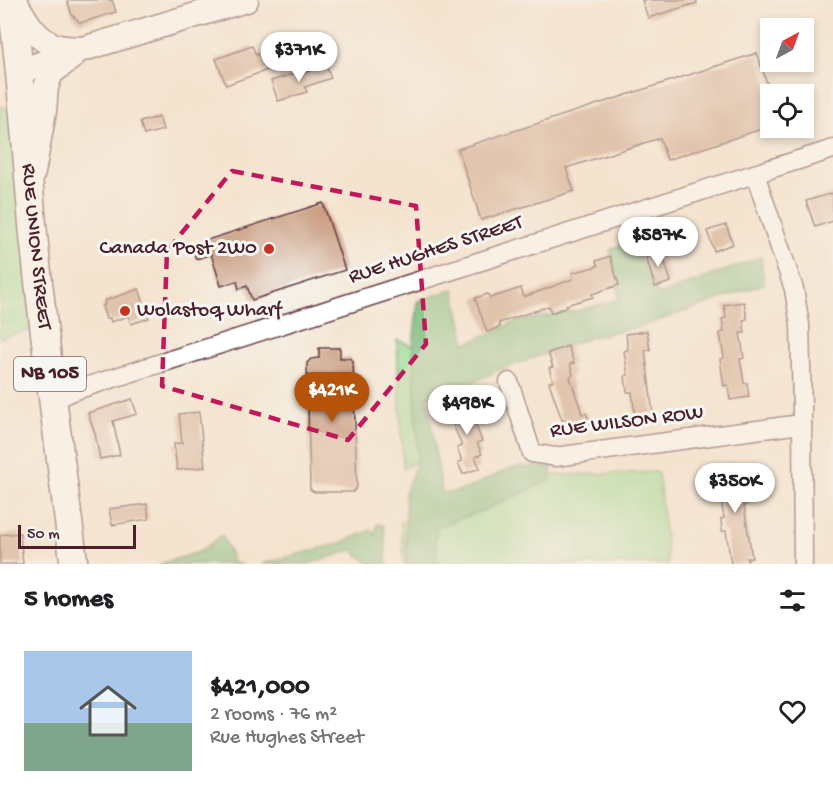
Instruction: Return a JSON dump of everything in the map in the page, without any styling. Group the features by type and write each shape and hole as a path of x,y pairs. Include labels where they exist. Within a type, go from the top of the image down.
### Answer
{"main road":[{"path":"12,0 31,29 42,40 57,47 83,49"},
{"name":"RUE UNION STREET","path":"12,0 10,74 21,88 33,230 74,564"},
{"path":"10,74 83,49 246,0"},
{"path":"30,184 44,111 46,87 51,73 83,49"},
{"path":"0,105 26,128"}],"street":[{"name":"RUE HUGHES STREET","path":"53,400 73,391 200,350 833,149"},
{"path":"755,174 794,289 800,325 802,564"},
{"name":"RUE WILSON ROW","path":"509,382 532,453 555,457 801,424"}],"highlighted area":[{"path":"232,171 416,206 426,344 348,440 162,386 167,251"}],"green space":[{"path":"0,106 6,108 26,128 44,326 0,338"},
{"path":"632,240 659,295 761,257 764,284 643,326 592,337 494,372 450,393 427,397 442,493 471,487 514,468 552,467 550,480 484,510 436,527 436,564 407,564 405,493 418,459 413,346 418,301 454,289 466,344 514,322 580,310 619,299 610,250"},
{"path":"397,340 413,346 418,460 403,469"},
{"path":"658,472 668,564 404,564 401,522 441,515 535,476"},
{"path":"377,524 384,526 387,564 370,564 352,550 309,564 261,564 341,543 371,530 375,535"},
{"path":"222,535 234,563 243,564 159,564 199,552"}],"building":[{"path":"67,0 112,0 116,12 80,23 72,15"},
{"path":"642,0 696,0 697,3 648,18"},
{"path":"252,46 256,55 264,52 270,69 226,85 216,59"},
{"path":"757,53 760,72 763,72 767,84 760,84 760,130 667,160 660,138 566,168 574,191 481,220 458,149"},
{"path":"326,65 331,78 305,87 307,92 278,101 271,81"},
{"path":"159,117 163,130 144,135 140,122"},
{"path":"833,193 833,221 815,227 806,201"},
{"name":"Canada Post 2W0","path":"323,203 345,270 252,300 247,286 239,289 237,281 221,286 211,254 196,259 192,247 199,245 198,243"},
{"path":"726,225 733,244 714,251 707,231"},
{"path":"661,249 671,282 655,287 645,253"},
{"path":"610,256 619,285 592,294 593,297 566,305 567,307 551,313 549,306 499,323 500,327 487,332 475,298 488,294 490,298 521,288 524,297 573,279 572,273 598,266 596,261"},
{"name":"Wolastoq Wharf","path":"139,289 149,318 131,324 128,316 111,322 110,318 106,319 102,306 105,305 104,301"},
{"path":"744,302 747,319 743,320 745,333 740,333 744,358 740,359 749,397 730,400 728,385 724,386 720,359 724,358 720,333 724,332 722,319 726,318 724,305"},
{"path":"647,331 650,350 645,350 653,414 635,416 632,392 627,392 625,376 628,375 624,351 628,350 626,334"},
{"path":"568,346 574,363 570,364 573,375 570,377 582,414 586,413 591,426 570,433 565,419 562,420 549,382 553,381 549,368 553,367 548,353"},
{"path":"319,348 340,348 340,358 349,358 353,361 357,487 353,492 314,492 310,489 307,363 311,359 319,358"},
{"path":"470,398 476,414 472,416 482,441 477,443 482,454 475,457 480,468 463,474 458,463 462,461 457,448 462,446 452,422 458,420 452,406"},
{"path":"132,399 137,414 113,421 120,455 100,459 88,413"},
{"path":"199,412 205,467 177,470 174,444 182,443 179,414"},
{"path":"738,463 742,489 745,488 748,504 744,505 752,558 747,558 748,564 731,564 726,531 722,531 721,519 724,518 718,480 723,479 721,465"},
{"path":"147,504 149,519 112,525 109,509"},
{"path":"20,533 23,564 0,564 0,535"}],"place":[{"name":"Canada Post 2W0","path":"269,249"},
{"name":"Wolastoq Wharf","path":"125,311"}]}
